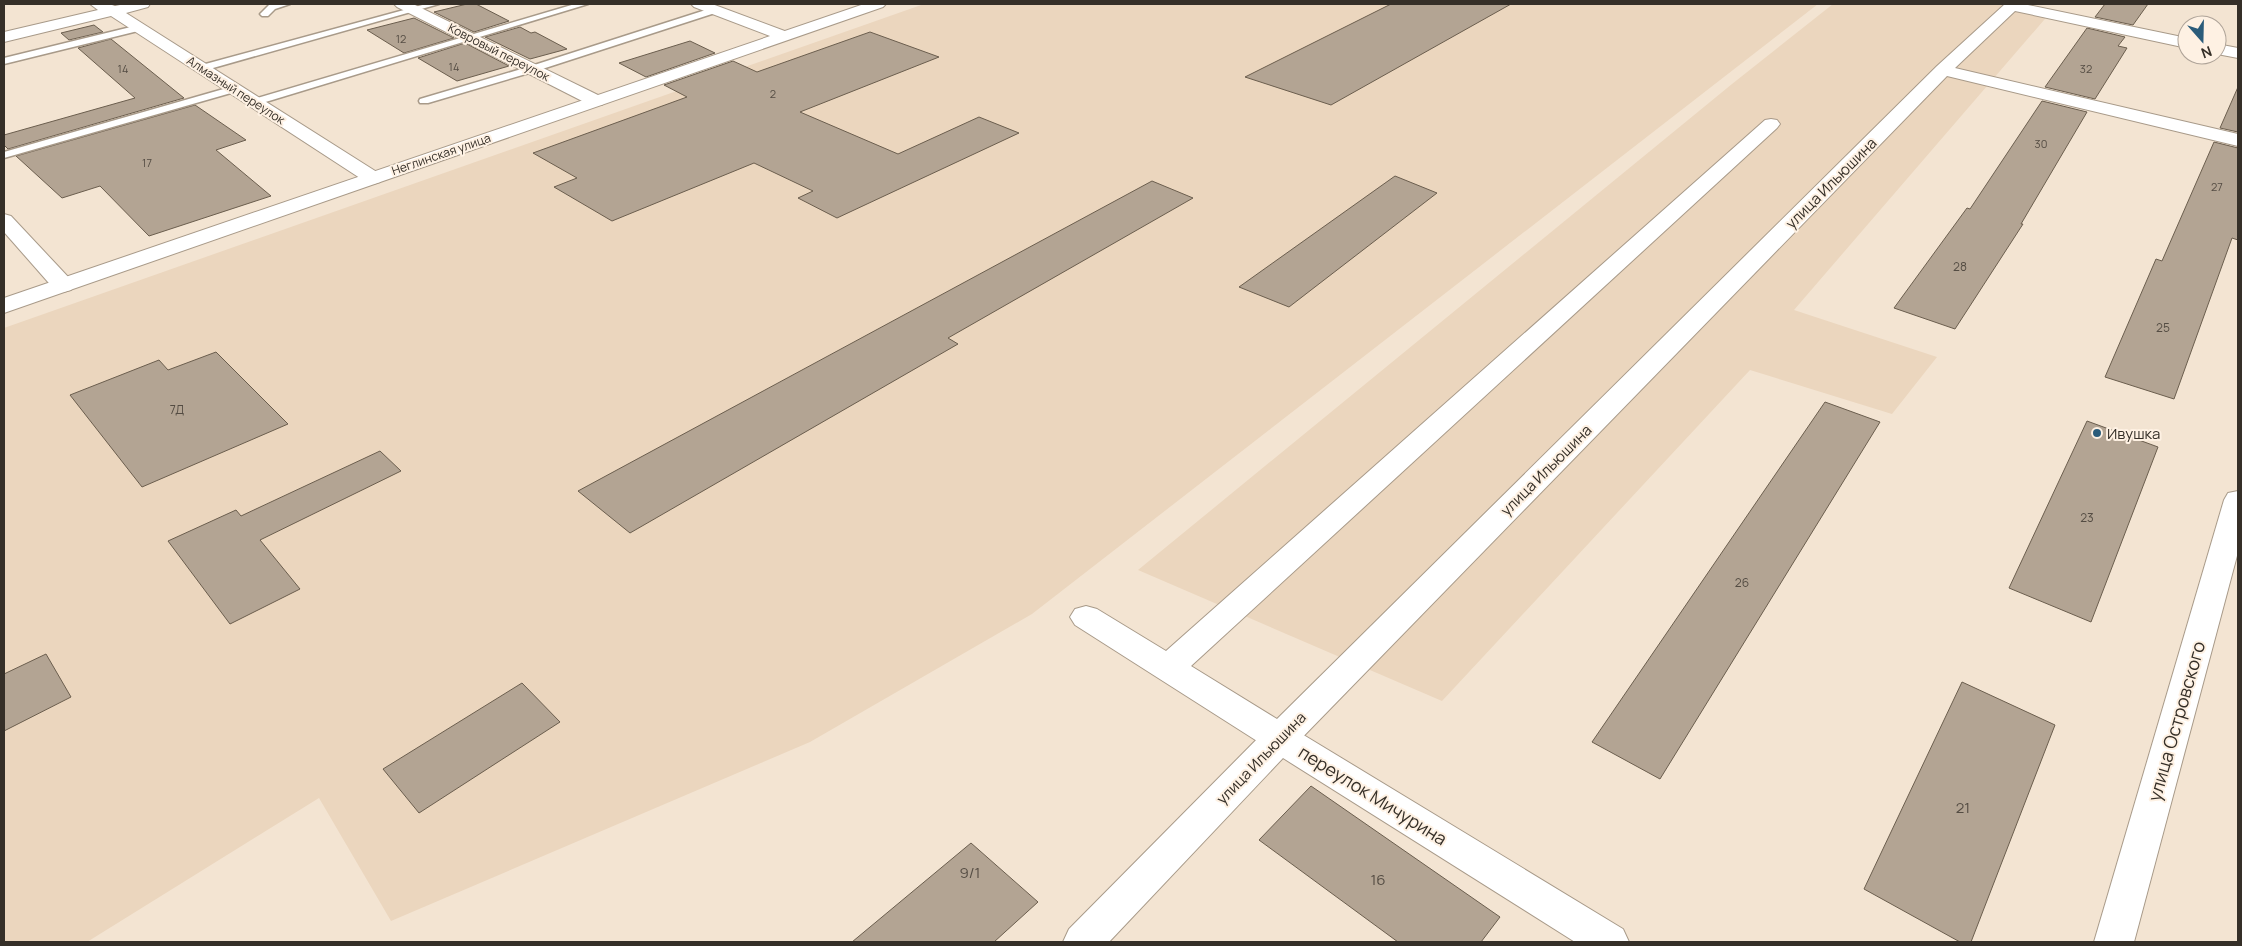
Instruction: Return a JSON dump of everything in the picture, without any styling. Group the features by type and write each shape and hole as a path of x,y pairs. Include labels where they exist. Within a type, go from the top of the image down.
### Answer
{"street":[{"path":"4,37 105,8 143,4"},
{"path":"699,4 784,36"},
{"name":"Неглинская улица","path":"4,306 878,4"},
{"path":"2013,5 2177,41"},
{"name":"улица Ильюшина","path":"1083,942 1280,738 1943,70 2013,5"},
{"name":"Ковровый переулок","path":"408,7 596,101"},
{"name":"Алмазный переулок","path":"105,8 373,178"},
{"path":"1943,70 2238,140"},
{"path":"1168,668 1771,124"},
{"path":"4,220 63,285"},
{"name":"улица Островского","path":"2114,942 2238,500"},
{"name":"переулок Мичурина","path":"1086,617 1609,942"}],"lane":[{"path":"265,14 272,7 286,4"},
{"path":"202,68 408,7 435,4"},
{"path":"255,102 584,4"},
{"path":"424,101 532,69 715,10"},
{"path":"4,61 139,28"},
{"path":"4,155 234,89"}],"shaded area":[{"path":"924,4 1818,4 1032,614 810,742 391,921 319,798 87,942 4,942 4,328"},
{"path":"1833,4 2006,4 2050,13 1794,310 1937,357 1892,414 1750,370 1442,701 1138,570 1732,84"}],"building":[{"path":"467,4 476,4 509,21 474,32 434,12"},
{"path":"1391,4 1511,4 1331,105 1245,77"},
{"path":"2105,4 2148,4 2133,25 2095,17"},
{"path":"414,18 454,38 404,53 367,30"},
{"path":"94,25 103,32 69,40 61,33"},
{"path":"520,27 531,33 535,32 567,49 530,59 485,37"},
{"path":"2087,28 2125,37 2118,46 2127,48 2095,99 2045,87"},
{"path":"870,32 939,57 800,112 898,154 979,117 1019,133 837,218 798,198 813,191 754,163 612,221 554,187 577,178 533,153 687,97 664,85 733,61 757,72"},
{"path":"111,39 184,98 8,149 4,145 4,135 135,98 78,48"},
{"path":"690,41 715,53 646,77 619,63"},
{"path":"465,43 509,66 457,81 418,58"},
{"path":"2238,87 2238,132 2220,128"},
{"path":"2042,101 2087,112 2021,224 2023,224 1955,329 1894,308 1967,208 1970,209"},
{"path":"195,105 246,140 216,150 271,196 149,236 100,186 62,198 16,156"},
{"path":"2214,142 2238,148 2238,240 2232,238 2174,399 2105,377 2156,259 2162,261"},
{"path":"1395,176 1437,193 1289,307 1239,287"},
{"path":"1152,181 1193,198 948,338 958,344 630,533 578,491"},
{"path":"216,352 288,424 142,487 70,395 159,360 168,370"},
{"path":"1825,402 1880,422 1660,779 1592,742"},
{"path":"2087,421 2158,447 2091,622 2009,588"},
{"path":"380,451 401,471 260,540 300,589 230,624 168,541 236,510 241,516"},
{"path":"46,654 71,697 4,731 4,674"},
{"path":"1962,682 2055,725 1971,942 1960,942 1864,889"},
{"path":"522,683 560,722 419,813 383,769"},
{"path":"1311,786 1500,917 1481,942 1398,942 1259,840"},
{"path":"971,843 1038,902 994,942 852,942"}],"place":[{"name":"Ивушка","path":"2097,433"}]}
